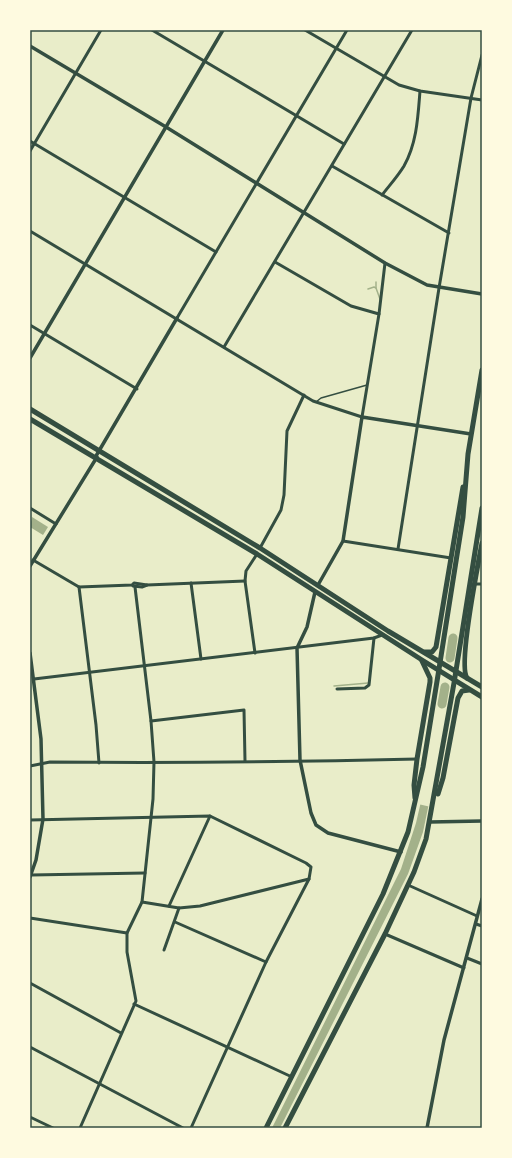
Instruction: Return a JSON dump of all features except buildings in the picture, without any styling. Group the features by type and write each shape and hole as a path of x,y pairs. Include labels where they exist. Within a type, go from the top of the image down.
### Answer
{"highway":[{"path":"422,651 432,652 436,647 482,370"},
{"path":"30,409 260,548 422,651 482,687"},
{"path":"30,419 97,457 256,554 482,697"},
{"path":"266,1128 383,894 401,852 416,801 423,767 463,517 468,454"},
{"path":"285,1128 385,934 408,885 422,850 430,822 440,770 482,508"},
{"path":"471,681 466,677 464,668 482,543"},
{"path":"416,801 414,794 418,759 430,682 422,660"},
{"path":"433,804 443,778 458,698 464,690 473,691"}],"street":[{"path":"30,151 101,30"},
{"path":"152,30 344,144"},
{"path":"30,358 84,264 125,198 224,30"},
{"path":"305,30 399,85 420,91 482,100"},
{"path":"30,566 97,457 99,450 137,389 177,318 347,30"},
{"path":"224,348 412,30"},
{"path":"30,46 166,127 385,263 427,285 482,294"},
{"path":"398,549 439,288 471,98 482,55"},
{"path":"382,195 404,165 411,149 418,126 420,91"},
{"path":"30,140 216,252"},
{"path":"332,166 449,233"},
{"path":"30,231 316,402 362,417 471,434"},
{"path":"275,262 351,306 379,314"},
{"path":"318,585 343,541 379,314 385,263"},
{"path":"30,325 137,389"},
{"path":"260,548 281,510 284,495 287,431 304,395"},
{"path":"30,508 56,524"},
{"path":"343,541 451,558"},
{"path":"255,653 245,581 246,571 256,554"},
{"path":"33,560 79,587 134,586 134,583 142,582 147,585 245,581"},
{"path":"191,583 200,659"},
{"path":"475,584 482,584"},
{"path":"80,1128 136,1000 127,952 127,934 142,902 151,818 154,762 145,666 134,586"},
{"path":"79,587 90,672 99,762"},
{"path":"315,592 307,627 297,648 300,760 311,813 319,827 328,833 401,852"},
{"path":"34,679 297,648 374,638 382,635"},
{"path":"337,689 365,688 369,685 374,638"},
{"path":"30,653 40,724 43,819 36,860 30,876 145,873"},
{"path":"151,721 244,710 245,760"},
{"path":"30,766 42,764 99,762 300,760 360,762 418,759"},
{"path":"169,906 210,816"},
{"path":"30,820 210,816 309,864 312,870 309,879 266,962 191,1128"},
{"path":"430,822 482,822"},
{"path":"142,902 179,908 200,906 309,879"},
{"path":"408,885 477,916"},
{"path":"427,1128 444,1040 482,899"},
{"path":"164,950 179,908"},
{"path":"30,918 127,934"},
{"path":"175,922 266,962"},
{"path":"476,924 482,926"},
{"path":"385,934 464,968"},
{"path":"467,958 482,964"},
{"path":"30,983 121,1033"},
{"path":"134,1004 292,1077"},
{"path":"30,1047 184,1128"},
{"path":"30,1117 53,1128"}],"lane":[{"path":"316,402 321,398 367,385"}],"shaded area":[{"path":"32,517 48,527 43,535 30,527"},
{"path":"440,750 423,832 408,874 280,1128 272,1128 401,869 416,823 426,780"}],"pier":[{"path":"472,456 482,458 480,489 456,652 454,654 446,649 468,514"},
{"path":"440,689 451,691 431,807 418,804 426,767 438,691"}],"waterway":[{"path":"376,282 376,288"},
{"path":"368,289 374,287 376,288 380,299"},
{"path":"450,658 453,638"},
{"path":"334,686 368,683"},
{"path":"442,704 445,687"}]}
